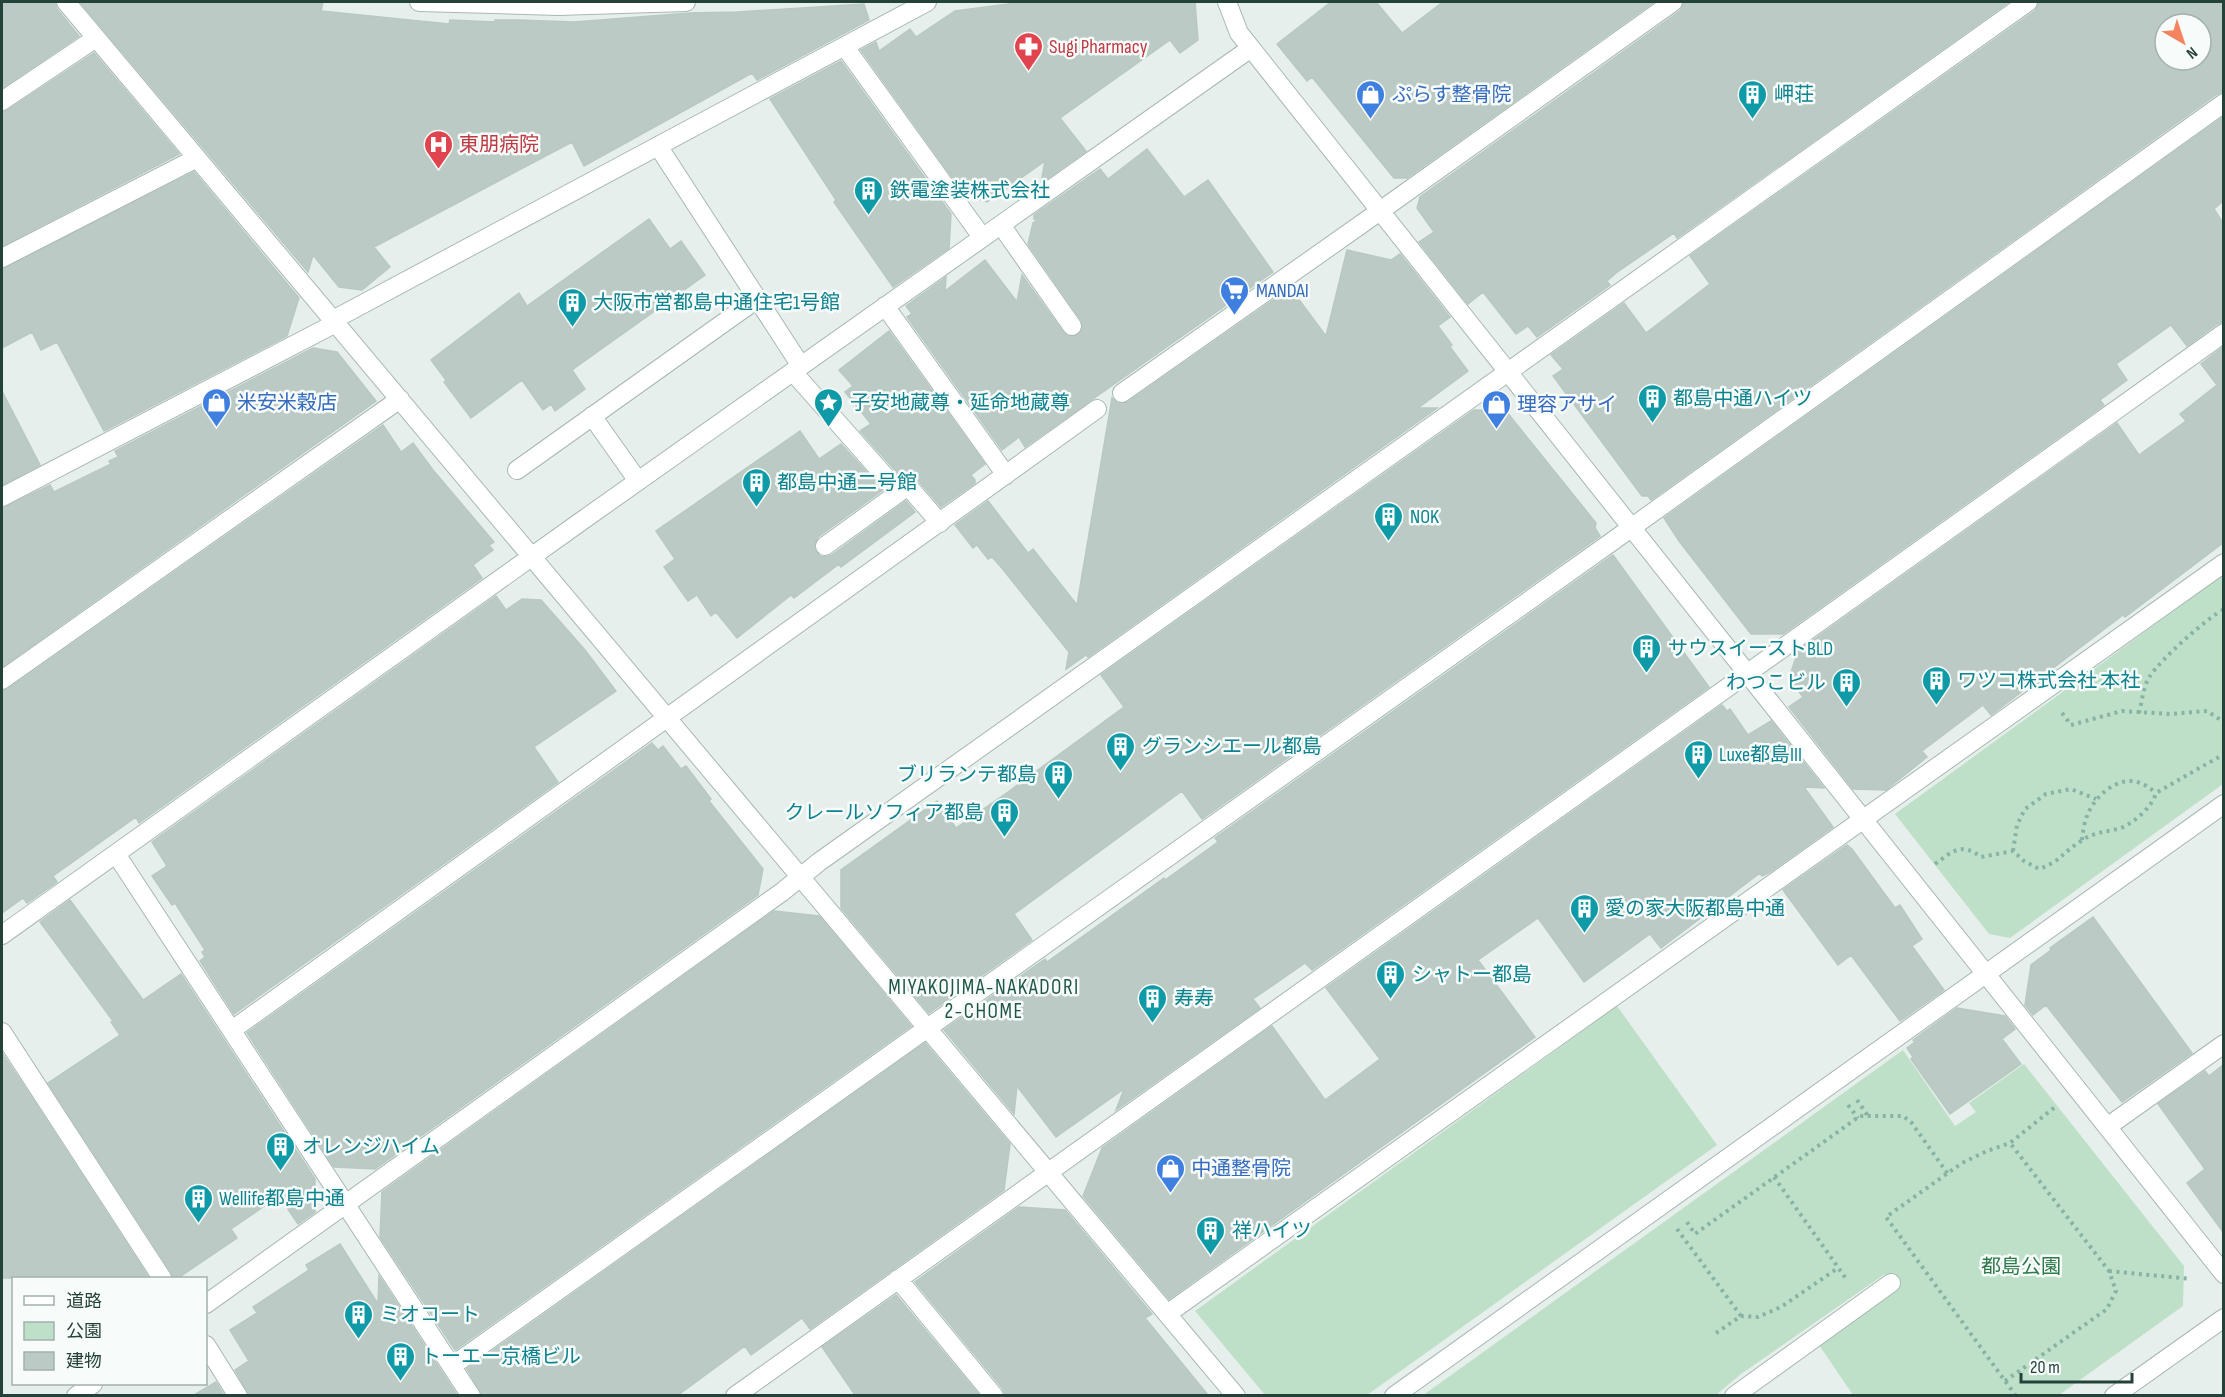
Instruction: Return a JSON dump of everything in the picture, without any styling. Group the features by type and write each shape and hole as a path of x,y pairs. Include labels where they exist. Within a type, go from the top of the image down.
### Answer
{"street":[{"path":"66,2 1236,1395"},
{"path":"419,2 558,6 686,2"},
{"path":"2,497 335,321 927,2"},
{"path":"1227,2 1239,33 2223,1274"},
{"path":"1122,393 1673,2"},
{"path":"207,1303 782,892 800,876 2028,2"},
{"path":"2,101 96,38"},
{"path":"845,47 982,237"},
{"path":"2,935 532,556 1251,48"},
{"path":"452,1366 1631,528 2223,103"},
{"path":"658,147 758,298 797,369 898,492"},
{"path":"2,258 197,158"},
{"path":"1001,225 1072,326"},
{"path":"517,470 758,298"},
{"path":"885,306 1006,475"},
{"path":"735,1395 2223,333"},
{"path":"2,680 400,399"},
{"path":"232,1030 1098,409"},
{"path":"592,416 638,481"},
{"path":"825,546 908,486 940,522"},
{"path":"1167,1314 2223,563"},
{"path":"1394,1395 2223,804"},
{"path":"116,854 471,1395"},
{"path":"2,1032 161,1277"},
{"path":"2107,1127 2223,1044"},
{"path":"898,1279 994,1395"},
{"path":"1734,1395 1891,1283"},
{"path":"2114,1395 2223,1318"},
{"path":"207,1347 238,1395"},
{"path":"76,1395 90,1385"}],"path":[{"path":"2139,713 2148,677 2213,615 2223,609"},
{"path":"2045,690 2071,725 2121,711 2170,714 2207,711 2223,722"},
{"path":"2013,851 2024,861 2039,869 2055,864 2064,853 2082,840 2101,831 2122,827 2139,816 2153,802 2156,793 2223,754"},
{"path":"2082,840 2087,816 2096,800 2115,784 2131,781 2145,785 2156,793"},
{"path":"2013,851 2017,825 2025,809 2046,794 2071,789 2096,800"},
{"path":"1930,868 1956,849 1971,849 1981,857 2013,851"},
{"path":"1857,1100 1869,1116"},
{"path":"2016,1395 1886,1217 1962,1163 2010,1143 2061,1103"},
{"path":"1849,1105 1858,1118"},
{"path":"1686,1221 1695,1234 1860,1116 1903,1116 1911,1122 1948,1174"},
{"path":"2005,1381 2107,1309 2116,1291 2109,1271 2010,1143"},
{"path":"1774,1177 1863,1303"},
{"path":"1660,1206 1741,1317"},
{"path":"1716,1334 1741,1317 1758,1317 1770,1313 1838,1268"},
{"path":"2109,1271 2196,1280"}],"green space":[{"path":"2223,575 2223,784 2010,938 1989,934 1895,814"},
{"path":"1617,1006 1717,1145 1367,1395 1265,1395 1195,1311"},
{"name":"都島公園","path":"1903,1050 1955,1126 1976,1112 1969,1103 2024,1064 2184,1266 2183,1306 2059,1395 1853,1395 1819,1345 1896,1290 1885,1274 1741,1374 1716,1395 1422,1396"}],"building":[{"path":"2,2 55,2 57,9 79,36 2,88"},
{"path":"80,2 323,2 321,11 449,24 450,20 574,22 864,4 869,20 757,80 752,73 584,166 572,142 374,247 390,267 362,290 339,287 313,255 308,272"},
{"path":"1024,2 1195,2 1198,40 1180,53 1170,40 1060,118 1086,151 1041,183 1045,161 987,202 965,195 861,50 876,42 879,51 910,29 916,37 955,11"},
{"path":"1331,2 1376,2 1402,33 1443,2 1654,2 1407,178 1394,178 1312,77 1307,81 1277,44"},
{"path":"1684,2 2009,2 1677,238 1674,233 1616,273 1607,281 1610,285 1537,337 1528,326 1516,334 1483,292 1468,304 1419,242 1434,232 1417,208 1420,197 1680,11"},
{"path":"2039,2 2223,2 2223,92 2217,94 1651,500 1648,496 1642,496 1553,376 1563,369 1551,355 1624,303 1646,333 1710,284 1690,256 2035,11"},
{"path":"94,53 179,154 2,246 2,112"},
{"path":"841,61 951,214 949,248 893,287 834,202 836,200 770,99"},
{"path":"2223,117 2223,201 2214,209 2223,223 2223,322 2187,346 2171,325 2116,364 2127,380 2100,400 2104,405 1783,634 1751,634 1664,518"},
{"path":"1147,149 1184,197 1208,180 1273,272 1025,447 1019,437 1002,450 907,317 912,314 906,306 946,277 945,291 985,260 1017,302 1022,275 1063,332 1068,336 1078,335 1082,330 1081,320 1028,244 1033,223 1037,220 1034,219 1034,215 1100,169 1108,179"},
{"path":"194,172 299,298 287,336 104,431 57,342 41,350 32,332 2,348 2,269"},
{"name":"大阪市営都島中通住宅1号館","path":"649,219 670,249 681,241 705,275 572,370 585,389 555,411 551,404 543,410 522,380 471,418 431,360 519,293 527,306"},
{"path":"1347,250 1391,260 1400,254 1450,317 1438,326 1468,371 1418,408 1437,408 1088,657 1086,655 1066,669 1069,652 1001,567 992,557 988,559 977,545 973,548 955,525 988,501 1028,553 1033,549 1077,605 1112,398 1118,403 1128,402 1286,291 1293,300 1297,297 1326,336"},
{"path":"889,331 985,464 971,475 975,483 941,507 916,478 907,475 901,477 860,431 871,424 845,392 853,386 839,370"},
{"path":"2223,347 2223,543 1991,715 1983,705 1922,751 1927,757 1886,790 1853,789 1789,707 1803,697 1789,678 1798,651 2117,423 2139,455 2186,421 2180,414 2217,385 2201,364"},
{"path":"313,348 337,352 376,401 2,667 2,508 50,485 54,492 111,464 109,461 118,457 115,451"},
{"path":"2,391 40,465 2,485"},
{"path":"1474,410 1506,411 1596,523 1595,528 1600,536 1202,819 1182,791 1014,914 1032,940 929,1013 841,908 841,870 937,801 956,828 1008,792 1124,707 1101,675"},
{"path":"383,425 401,452 413,443 494,542 489,545 493,550 473,565 482,578 139,823 136,817 53,876 57,882 27,903 23,898 2,913 2,691"},
{"path":"800,431 819,459 841,444 883,490 818,537 814,548 820,556 832,555 906,501 915,512 841,567 839,564 794,598 791,595 737,638 716,612 711,616 697,595 688,601 664,567 675,559 656,531"},
{"path":"1613,555 1709,687 1312,970 1305,963 1253,999 1260,1008 1116,1110 1124,1089 1056,1137 1017,1086 1014,1114 944,1030 1045,959 1047,962 1164,878 1165,880 1218,842 1215,838"},
{"path":"496,596 506,610 522,599 541,600 585,650 616,691 534,747 558,782 234,1014 200,961 205,957 202,952 205,950 175,903 172,905 152,876 167,866 152,842"},
{"path":"1722,705 1727,711 1730,709 1748,735 1771,721 1824,788 1804,787 1833,827 1770,872 1762,876 1760,873 1661,948 1650,934 1584,982 1538,918 1478,960 1535,1037 1169,1299 1083,1196 1102,1148 1272,1026 1325,1100 1380,1059 1326,988"},
{"path":"652,743 658,750 663,746 681,769 686,766 711,799 709,801 763,869 758,895 375,1169 334,1167 247,1033"},
{"path":"1847,845 1895,908 1900,905 1922,939 1912,946 1944,990 1900,1021 1851,955 1838,965 1783,890"},
{"path":"70,900 143,1000 181,974 315,1179 315,1212 298,1224 279,1196 231,1229 237,1238 179,1277 173,1277 48,1083 120,1035 111,1022 113,1021 40,922"},
{"path":"774,911 819,916 911,1026 455,1350 380,1237 382,1192"},
{"path":"2093,917 2192,1053 2122,1102 2046,1005 2033,1015 2025,1005 2031,965 2051,950 2050,948"},
{"path":"1957,1008 2005,1016 2015,1029 2002,1039 2021,1064 1950,1114 1911,1059 1913,1057 1907,1048 1915,1042 1913,1040"},
{"path":"925,1043 1010,1144 1004,1190 810,1329 802,1318 751,1355 745,1346 678,1395 482,1395 467,1369"},
{"path":"2,1053 148,1277 2,1278"},
{"path":"2223,1065 2223,1232 2187,1183 2205,1169 2158,1104 2205,1071 2209,1076"},
{"path":"1019,1207 1065,1210 1152,1314 1145,1318 1208,1395 1005,1395 1003,1389 915,1282"},
{"path":"340,1244 378,1304 379,1276 457,1395 249,1395 235,1370 249,1361 230,1330 257,1313 253,1307 309,1270 306,1265"},
{"path":"896,1295 979,1395 855,1395 822,1347"},
{"path":"216,1382 224,1395 194,1395"}],"place":[{"name":"Sugi Pharmacy","path":"1028,72"},
{"name":"ぷらす整骨院","path":"1371,120"},
{"name":"岬荘","path":"1753,120"},
{"name":"東朋病院","path":"438,170"},
{"name":"鉄電塗装株式会社","path":"869,216"},
{"name":"MANDAI","path":"1235,316"},
{"name":"大阪市営都島中通住宅1号館","path":"572,328"},
{"name":"都島中通ハイツ","path":"1652,424"},
{"name":"米安米穀店","path":"216,428"},
{"name":"子安地蔵尊・延命地蔵尊","path":"829,428"},
{"name":"理容アサイ","path":"1496,430"},
{"name":"都島中通二号館","path":"756,508"},
{"name":"NOK","path":"1389,542"},
{"name":"サウスイーストBLD","path":"1647,674"},
{"name":"ワツコ株式会社 本社","path":"1936,706"},
{"name":"わつこビル","path":"1847,708"},
{"name":"グランシエール都島","path":"1121,772"},
{"name":"Luxe都島III","path":"1698,780"},
{"name":"ブリランテ都島","path":"1058,800"},
{"name":"クレールソフィア都島","path":"1005,838"},
{"name":"愛の家大阪都島中通","path":"1584,934"},
{"name":"シャトー都島","path":"1391,1000"},
{"name":"寿寿","path":"1153,1024"},
{"name":"オレンジハイム","path":"281,1172"},
{"name":"中通整骨院","path":"1170,1194"},
{"name":"Wellife都島中通","path":"198,1224"},
{"name":"祥ハイツ","path":"1211,1256"},
{"name":"ミオコート","path":"359,1340"},
{"name":"トーエー京橋ビル","path":"400,1382"}],"district":[{"name":"MIYAKOJIMA-NAKADORI 2-CHOME","path":"984,999"}]}
